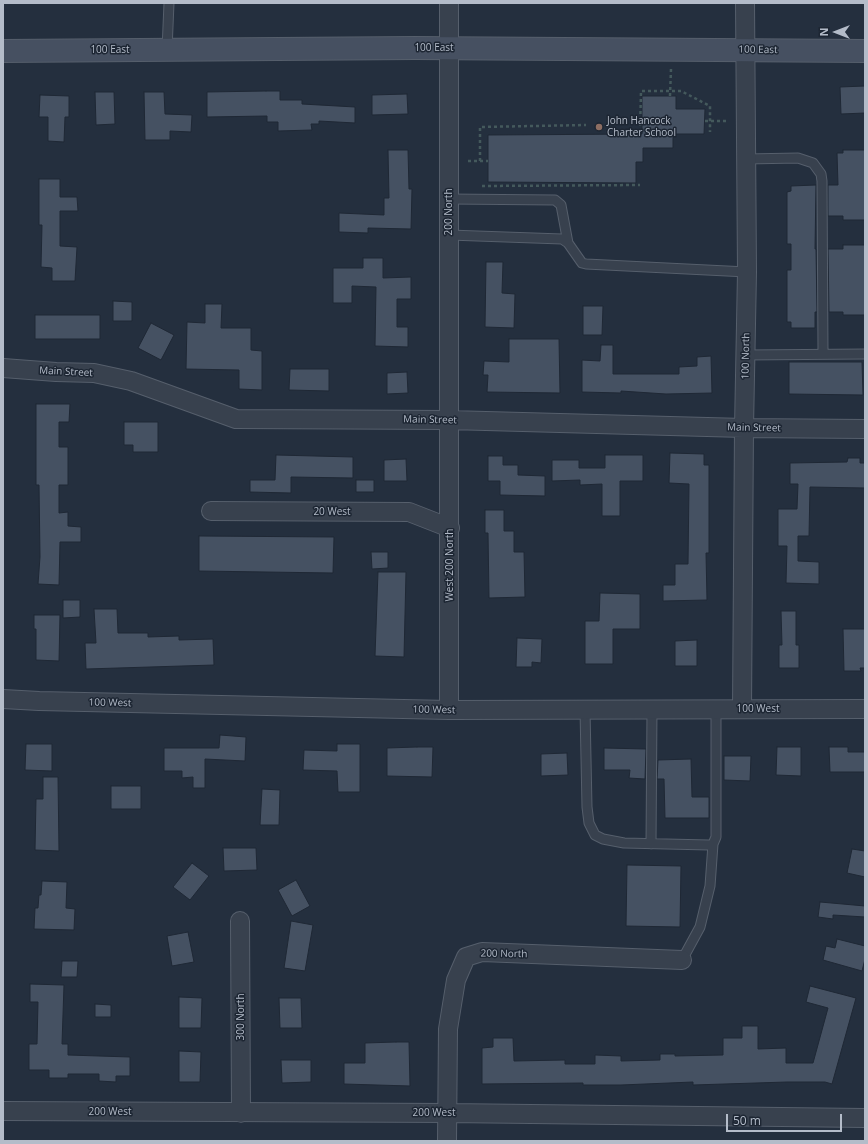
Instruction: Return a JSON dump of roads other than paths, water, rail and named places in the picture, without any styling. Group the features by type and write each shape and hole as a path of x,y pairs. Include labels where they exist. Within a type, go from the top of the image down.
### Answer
{"main road":[{"name":"100 East","path":"3,51 449,48 865,51"}],"street":[{"name":"200 North","path":"449,3 449,420"},
{"name":"100 North","path":"742,709 744,428 747,272 745,3"},
{"name":"Main Street","path":"3,368 94,373 132,381 236,419 449,420 744,428 865,429"},
{"name":"West 200 North","path":"449,420 449,710"},
{"name":"20 West","path":"211,511 410,512 450,528"},
{"name":"100 West","path":"3,699 449,710 865,709"},
{"name":"300 North","path":"240,921 241,1113"},
{"name":"200 North","path":"447,1141 448,1029 456,980 466,957 482,952 682,960"},
{"name":"200 West","path":"3,1111 448,1113 865,1118"}],"lane":[{"path":"167,50 169,3"},
{"path":"746,159 798,158 813,163 821,174 823,353"},
{"path":"449,199 555,200 560,205 568,243"},
{"path":"449,235 547,237 562,239 568,243 582,263 586,264 747,272"},
{"path":"745,355 823,353 865,354"},
{"path":"682,960 700,927 710,886 713,844 716,837 716,709"},
{"path":"585,710 587,807 591,830 595,835 602,839 651,844 708,846 713,844"},
{"path":"651,844 652,710"}],"place":[{"name":"John Hancock Charter School","path":"599,127"}]}
